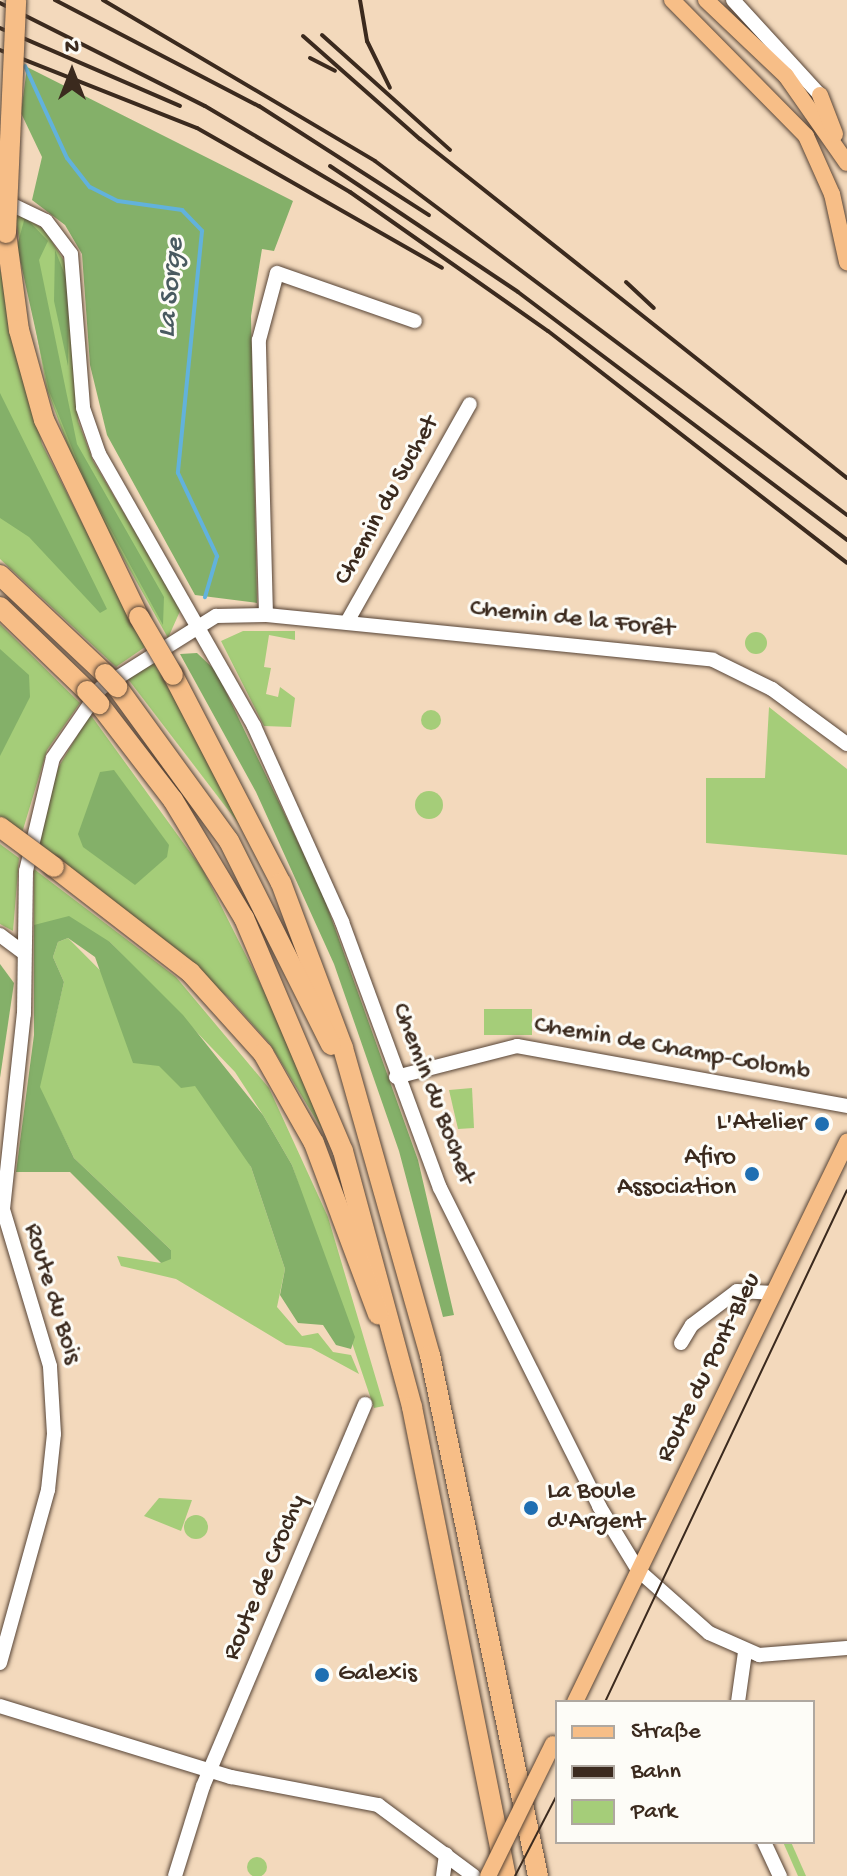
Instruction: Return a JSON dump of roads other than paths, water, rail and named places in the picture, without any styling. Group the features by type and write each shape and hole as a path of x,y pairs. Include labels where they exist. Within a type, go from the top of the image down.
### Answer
{"highway":[{"path":"0,58 14,0"},
{"path":"14,0 6,233 19,330 44,420 139,617 173,675 303,935 371,1145 446,1424 538,1876"},
{"path":"0,575 111,681 193,785 252,882 371,1145"},
{"path":"0,607 93,698 208,854 309,1060 379,1272 506,1876"},
{"path":"0,827 190,972 283,1084 326,1172 375,1305 447,1589"}],"main road":[{"path":"672,0 806,136 832,194 847,261 847,275"},
{"path":"706,0 786,76 847,163"},
{"path":"820,95 847,163"},
{"name":"Route du Pont-Bleu","path":"576,1700 847,1142"},
{"path":"488,1876 555,1740"}],"street":[{"path":"733,0 820,95"},
{"name":"Chemin du Bochet","path":"0,199 46,221 71,254 89,428 113,484 201,624 314,854 440,1188 638,1570 684,1617 745,1652"},
{"path":"266,615 259,340 277,273 415,321"},
{"name":"Chemin du Suchet","path":"347,622 470,404"},
{"name":"Chemin de la Forêt","path":"201,624 221,615 266,615 713,660 772,689 847,744"},
{"name":"Route du Bois","path":"0,1663 48,1490 55,1406 50,1366 3,1230 31,835 53,758 101,688 201,624"},
{"path":"0,935 24,953"},
{"name":"Chemin de Champ-Colomb","path":"396,1077 517,1046 847,1106"},
{"path":"681,1343 692,1325 737,1291 773,1293"},
{"name":"Route de Crochy","path":"175,1876 210,1771 365,1404"},
{"path":"738,1700 745,1652 787,1657 847,1648"},
{"path":"0,1706 210,1771 378,1805 474,1876"},
{"path":"765,1844 780,1876"},
{"path":"443,1876 446,1854"}],"waterway":[{"name":"La Sorge","path":"25,66 67,158 90,187 118,201 182,210 202,231 178,473 217,556 205,597"}],"tram line":[{"path":"606,1700 847,1190"},
{"path":"515,1876 555,1799"}],"railway":[{"path":"55,0 259,106 429,215"},
{"path":"103,0 375,161 847,515"},
{"path":"360,0 367,41 390,88"},
{"path":"0,3 205,106 350,192 548,331 847,563"},
{"path":"0,28 180,106"},
{"path":"322,35 450,150"},
{"path":"303,36 420,139 847,478"},
{"path":"0,50 197,128 442,268"},
{"path":"310,58 335,71"},
{"path":"330,166 518,292 847,540"},
{"path":"626,282 654,308"}],"place":[{"name":"L'Atelier","path":"822,1124"},
{"name":"Afiro Association","path":"752,1174"},
{"name":"La Boule d'Argent","path":"531,1508"},
{"name":"Galexis","path":"322,1675"}]}
